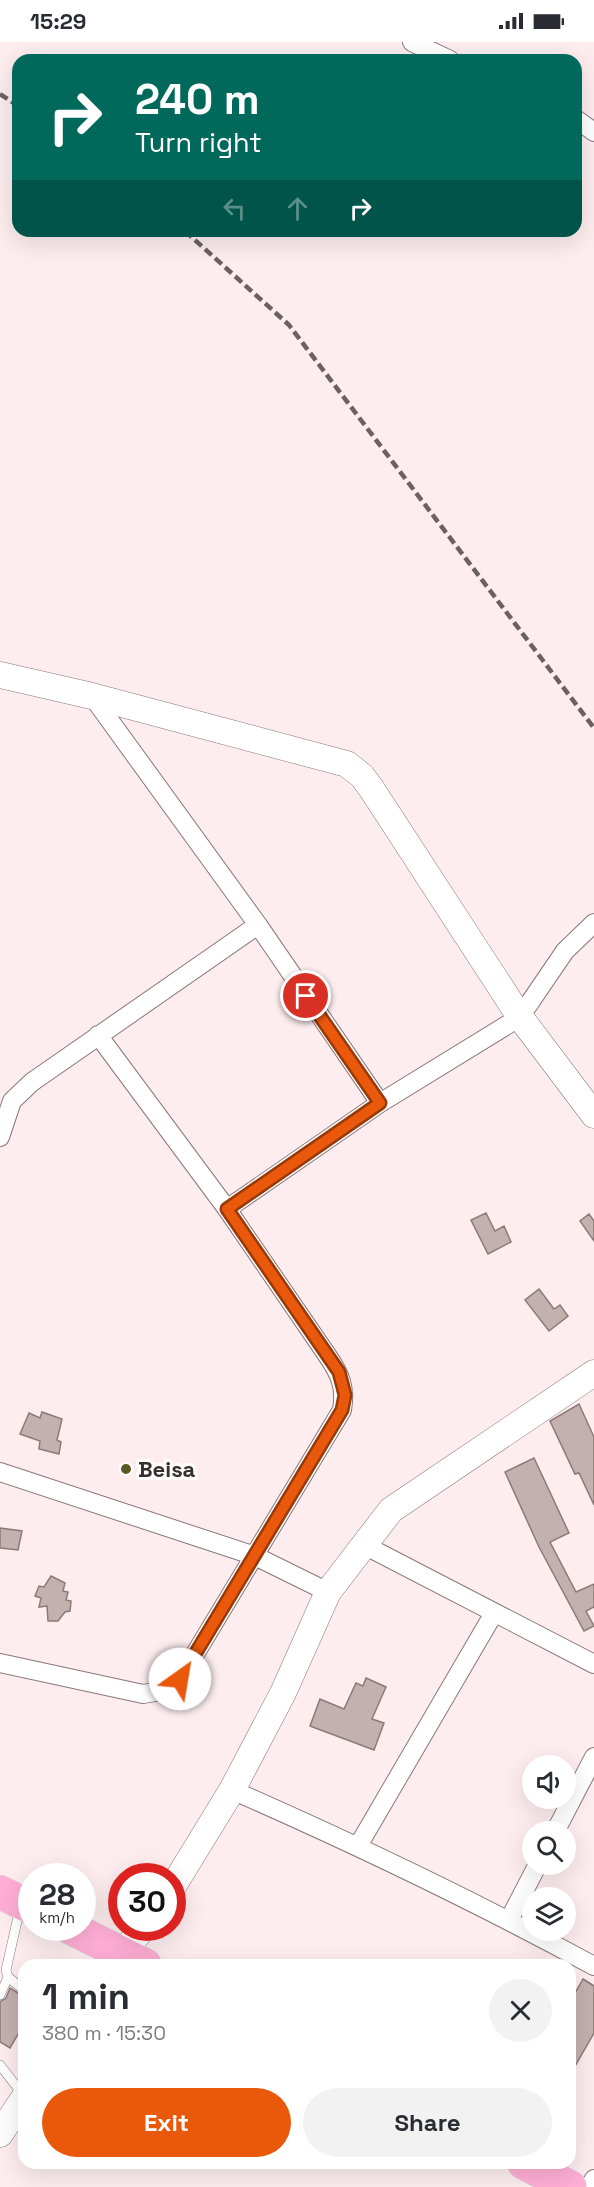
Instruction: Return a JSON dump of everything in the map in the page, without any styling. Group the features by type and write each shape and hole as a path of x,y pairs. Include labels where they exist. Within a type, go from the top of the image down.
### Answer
{"highway":[{"path":"93,1941 124,1959"},
{"path":"536,2169 570,2187"}],"street":[{"path":"412,42 437,54"},
{"path":"0,675 92,696 347,764 362,776 371,788 520,1017 594,1115"},
{"path":"92,696 258,925 380,1103"},
{"path":"227,1209 380,1103 520,1017 565,951 594,923"},
{"path":"0,1137 12,1101 19,1093 98,1035 258,925"},
{"path":"0,1663 129,1693 155,1692 180,1679 342,1410 345,1395 339,1372 227,1209 98,1035"},
{"path":"186,1865 232,1790 283,1693 328,1592 391,1510 594,1372"},
{"path":"0,1472 255,1556 328,1592"},
{"path":"364,1545 594,1664"},
{"path":"358,1845 494,1613"},
{"path":"561,1821 594,1757"},
{"path":"232,1790 358,1845 509,1920 594,1966"},
{"path":"509,1920 532,1875"},
{"path":"128,1959 137,1941"},
{"path":"0,2134 18,2106"},
{"path":"589,2187 594,2179"}],"lane":[{"path":"17,1901 6,1970 8,1977 18,1985"},
{"path":"0,1995 8,1977"},
{"path":"0,2065 18,2089"}],"building":[{"path":"486,1213 495,1231 504,1226 511,1242 488,1254 471,1220"},
{"path":"589,1214 594,1221 594,1241 580,1221"},
{"path":"539,1289 554,1309 560,1305 568,1316 549,1331 525,1300"},
{"path":"579,1404 594,1437 594,1505 579,1473 575,1474 550,1421"},
{"path":"42,1412 62,1419 57,1440 61,1442 59,1454 39,1449 40,1441 20,1434 29,1413 40,1418"},
{"path":"534,1458 569,1533 550,1542 576,1592 594,1584 594,1607 586,1611 594,1626 584,1631 539,1547 505,1472"},
{"path":"0,1528 22,1531 18,1550 0,1548"},
{"path":"51,1576 65,1583 63,1591 68,1592 66,1600 71,1601 70,1611 65,1612 58,1621 48,1621 47,1606 39,1607 41,1598 35,1596 39,1586 44,1587"},
{"path":"366,1678 386,1687 372,1719 384,1723 374,1750 310,1726 320,1699 344,1709 356,1683 363,1686"},
{"path":"583,1979 594,1986 594,2033 576,2064 576,1991"},
{"path":"10,1988 18,1993 18,2034 10,2048 0,2042 0,2002 6,1998"}],"railway":[{"path":"0,94 12,102"},
{"path":"192,237 289,325 594,728"}],"place":[{"name":"Beisa","path":"126,1469"}],"route":[{"path":"180,1679 342,1410 345,1395 339,1372 227,1209 380,1103 306,996"}]}
